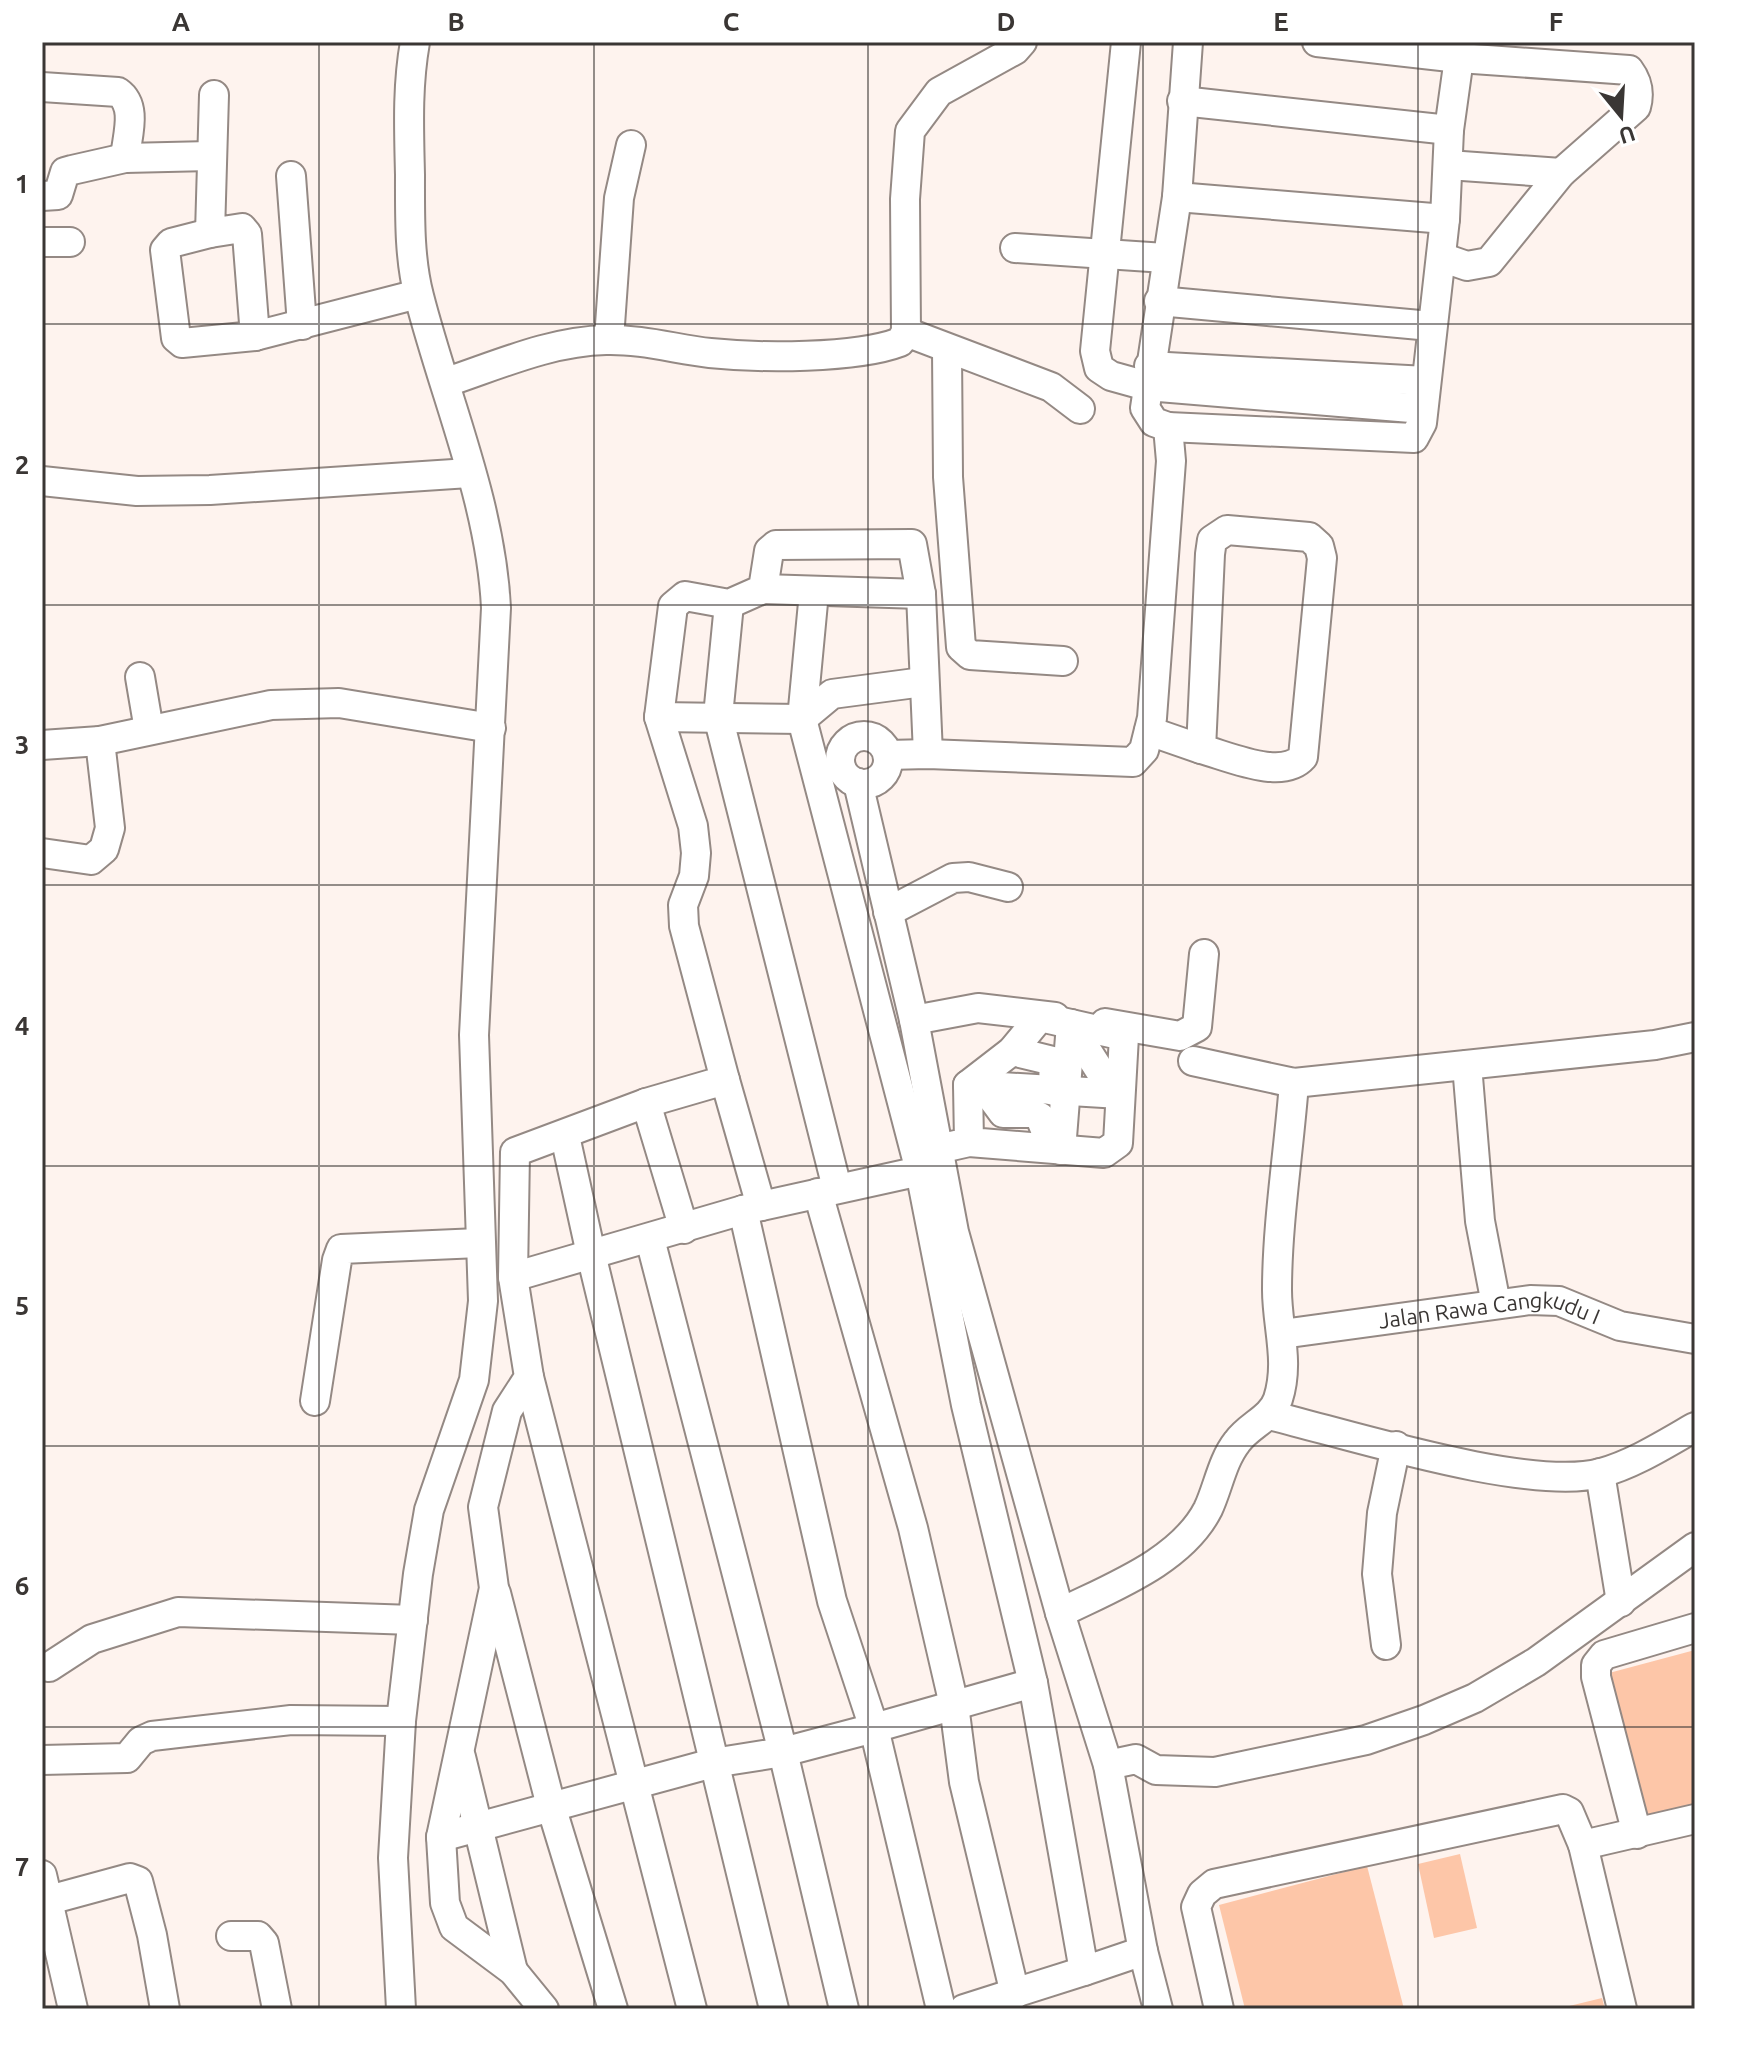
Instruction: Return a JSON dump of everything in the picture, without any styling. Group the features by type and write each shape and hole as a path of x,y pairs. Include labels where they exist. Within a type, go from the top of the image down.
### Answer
{"street":[{"path":"401,2009 393,1858 401,1721 429,1510 474,1380 483,1301 474,1035 491,728 495,579 447,382 418,294 410,225 408,101 415,42"},
{"path":"447,382 565,344 609,339 713,353 824,354 891,346 900,342 906,332 905,199 910,131 939,92 1015,50 1022,42"},
{"path":"1126,42 1095,361 1111,376 1426,381"},
{"path":"1188,42 1177,197 1165,258 1145,408 1149,416 1168,427 1414,438 1422,423 1445,219 1449,130 1459,58"},
{"path":"1317,42 1412,47 1459,58 1629,70 1639,90 1636,107 1561,173 1489,262 1474,267 1441,257"},
{"path":"42,87 118,92 127,98 130,107 125,158"},
{"path":"210,233 214,95"},
{"path":"1182,101 1449,130"},
{"path":"609,339 619,198 631,145"},
{"path":"42,196 62,192 65,172 125,158 210,156"},
{"path":"1448,165 1561,173"},
{"path":"291,176 302,325"},
{"path":"1177,197 1445,219"},
{"path":"255,336 247,234 242,228 171,243 165,250 176,338 182,343 255,336 418,294"},
{"path":"1015,248 1165,258"},
{"path":"1159,301 1431,326"},
{"path":"906,332 1051,387 1080,409"},
{"path":"947,350 948,477 961,647 970,655 1063,661"},
{"path":"1148,376 1423,409"},
{"path":"888,755 1133,762 1144,750 1149,731 1168,521 1171,461 1168,427"},
{"path":"42,481 137,491 210,490 469,473"},
{"path":"1149,731 1201,749 1285,768 1296,765 1303,757 1322,558 1319,546 1309,537 1227,530 1212,540 1201,749"},
{"path":"763,589 769,551 776,545 906,542 915,550 921,594 928,754"},
{"path":"921,594 763,589 729,604 685,596 673,606 659,717 693,826 694,876 683,905 684,926 725,1080 832,1601 874,1728 941,2009"},
{"path":"814,592 802,719 920,1171 966,1405 1033,1683 1084,1971"},
{"path":"729,604 718,716 827,1190 913,1528 954,1705 964,1782 1015,1994"},
{"path":"140,677 149,730"},
{"path":"659,717 802,719 832,694 923,682"},
{"path":"42,745 100,741 271,705 339,703 491,728"},
{"path":"858,783 881,777 888,755 881,743 868,736 848,742 841,762 846,775 858,783 914,1020 954,1232 1060,1613 1108,1765 1143,1951 1158,2009"},
{"path":"42,853 91,860 104,849 110,828 100,741"},
{"path":"888,912 953,878 969,877 1008,887"},
{"path":"914,1020 969,1008 989,1008 1180,1036 1197,1027 1204,954"},
{"path":"969,1142 975,1086 1012,1051 1040,1017 1063,1038"},
{"path":"938,1149 969,1142 1104,1153 1118,1143 1124,1036 1063,1038 1012,1051"},
{"path":"1193,1061 1294,1083 1655,1045 1695,1037"},
{"path":"1056,1148 1063,1038"},
{"path":"1467,1065 1480,1221 1496,1304"},
{"path":"692,2009 529,1377 513,1277 515,1152 565,1136 646,1103 725,1080"},
{"path":"1060,1613 1165,1555 1194,1531 1208,1510 1235,1443 1251,1426 1269,1415 1278,1401 1282,1334 1277,1290 1294,1083"},
{"path":"975,1086 1060,1092 1120,1084"},
{"path":"975,1086 1003,1113 1032,1113 1040,1117 1056,1148"},
{"path":"646,1103 684,1229"},
{"path":"565,1136 774,2009"},
{"path":"513,1277 752,1208 920,1171"},
{"path":"650,1239 783,1752 844,2009"},
{"path":"315,1401 341,1249 479,1243"},
{"name":"Jalan Rawa Cangkudu I","path":"1282,1334 1496,1304 1559,1301 1620,1326 1695,1339"},
{"path":"529,1377 507,1411 483,1507 494,1588 551,1806 613,2009"},
{"path":"1269,1415 1523,1474 1600,1473 1641,1457 1695,1427"},
{"path":"1386,1645 1377,1574 1382,1513 1396,1446"},
{"path":"1600,1473 1621,1602"},
{"path":"1108,1765 1136,1759 1156,1770 1215,1772 1366,1740 1475,1698 1536,1662 1695,1547"},
{"path":"494,1588 441,1837 445,1903 454,1927 513,1971 544,2009"},
{"path":"49,1667 92,1639 178,1612 413,1620"},
{"path":"1637,1834 1596,1677 1596,1665 1604,1655 1695,1628"},
{"path":"441,1837 713,1763 783,1752 1033,1683"},
{"path":"42,1760 127,1758 141,1741 152,1736 291,1720 401,1721"},
{"path":"459,1749 513,1971"},
{"path":"1219,2009 1196,1907 1202,1894 1214,1884 1563,1809 1569,1812 1583,1845 1622,2009"},
{"path":"1583,1845 1695,1819"},
{"path":"73,2009 45,1888 130,1878 138,1881 165,2009"},
{"path":"231,1936 258,1936 264,1943 277,2009"},
{"path":"964,2009 1143,1951"}],"building":[{"path":"1695,1650 1695,1806 1647,1819 1609,1673"},
{"path":"1460,1854 1477,1928 1434,1938 1418,1864"},
{"path":"1367,1866 1404,2009 1245,2009 1219,1905"},
{"path":"1602,1998 1605,2009 1561,2009 1561,2008"}]}
